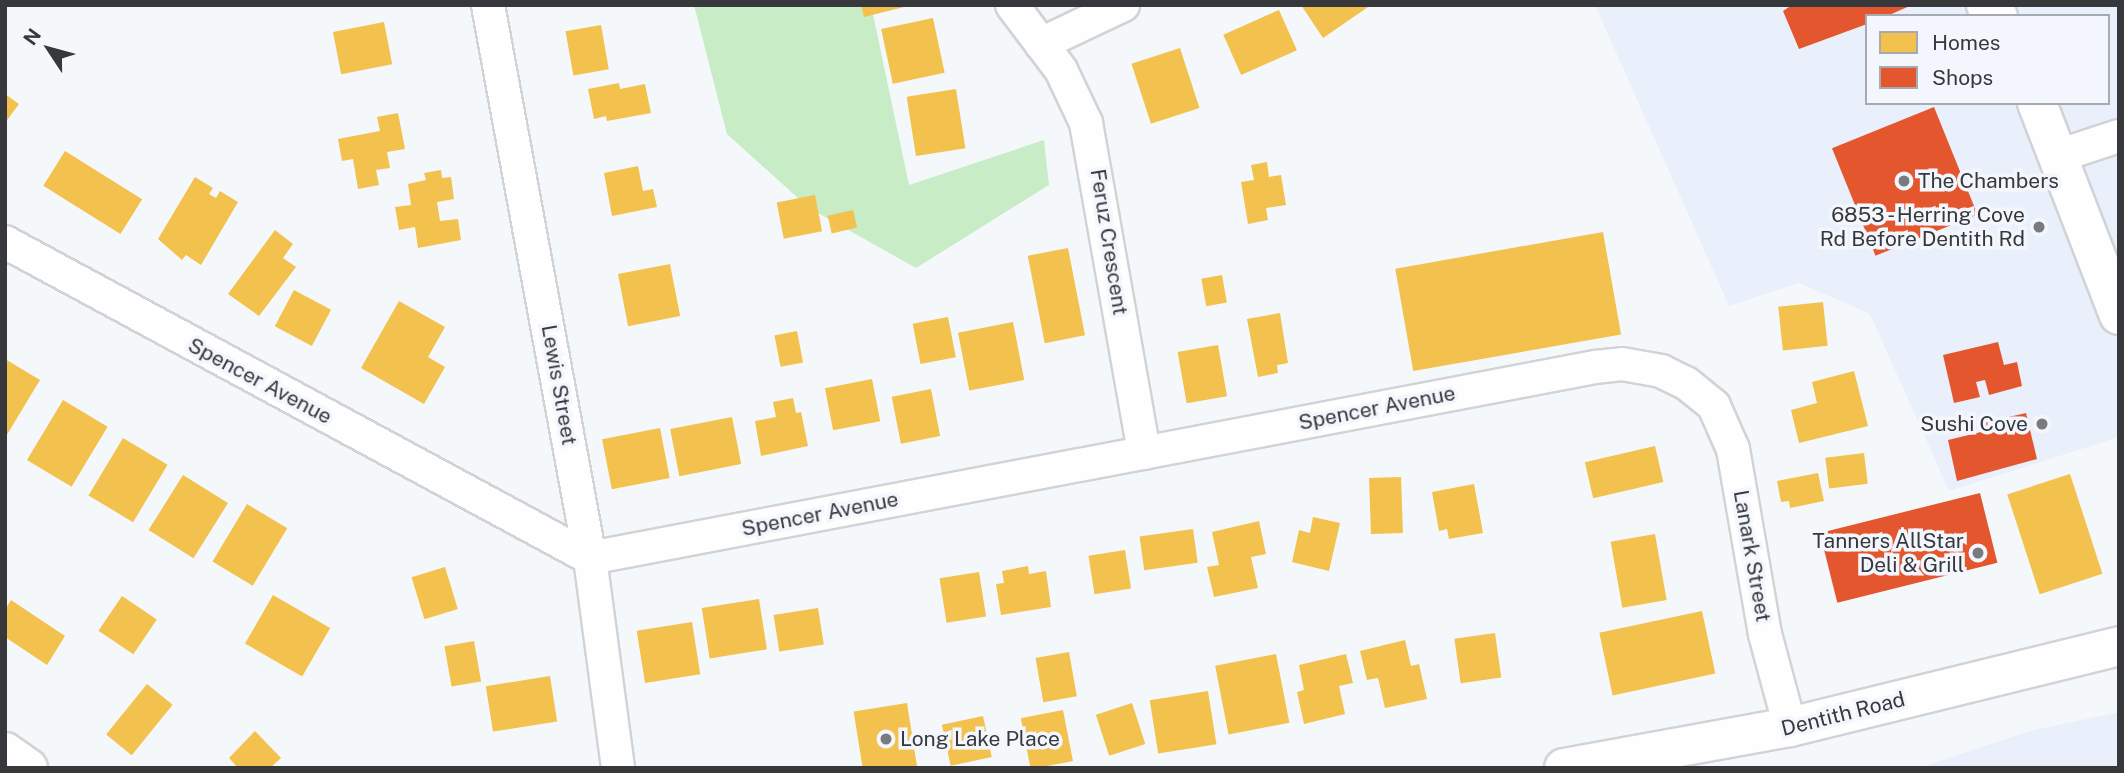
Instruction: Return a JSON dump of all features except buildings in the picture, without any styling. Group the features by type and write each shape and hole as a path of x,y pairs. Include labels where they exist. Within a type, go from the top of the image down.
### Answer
{"main road":[{"path":"2038,105 2119,315"},
{"name":"Dentith Road","path":"1564,768 1790,727 2114,646"},
{"path":"5,752 28,768"}],"street":[{"name":"Lewis Street","path":"488,5 590,558 618,768"},
{"name":"Feruz Crescent","path":"1012,5 1061,70 1086,122 1144,453"},
{"path":"1041,44 1124,5"},
{"path":"2058,156 2119,136"},
{"name":"Spencer Avenue","path":"5,242 590,558 1608,365 1661,371 1699,391"},
{"name":"Lanark Street","path":"1699,391 1714,406 1733,449 1765,634 1790,727"}],"shaded area":[{"path":"1595,5 2119,5 2119,437 1949,491 1870,314 1799,283 1729,306"},
{"path":"2119,712 2119,768 1918,768 2030,731"}],"green space":[{"path":"694,5 871,5 909,185 1044,140 1049,185 916,268 809,208 727,134"}],"place":[{"name":"The Chambers","path":"1904,181"},
{"name":"6853 - Herring Cove Rd Before Dentith Rd","path":"2039,227"},
{"name":"Sushi Cove","path":"2042,424"},
{"name":"Tanners AllStar Deli & Grill","path":"1978,553"},
{"name":"Long Lake Place","path":"886,739"}]}
